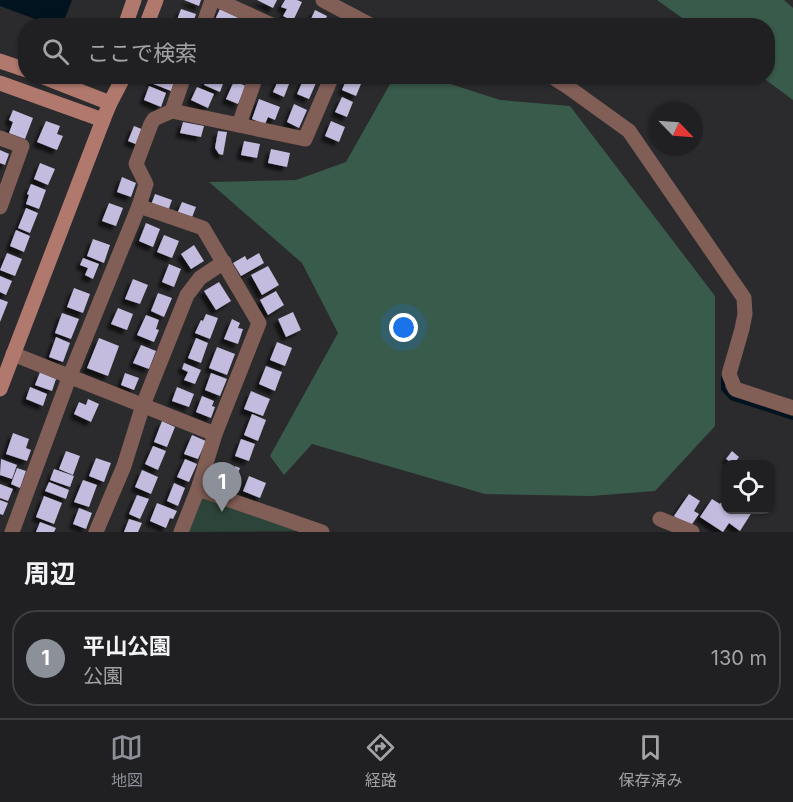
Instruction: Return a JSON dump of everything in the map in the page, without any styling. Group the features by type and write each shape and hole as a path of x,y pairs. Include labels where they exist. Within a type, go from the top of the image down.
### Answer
{"street":[{"path":"128,18 134,0"},
{"path":"149,18 156,0"},
{"path":"205,18 212,0"},
{"path":"217,0 256,18"},
{"path":"323,0 357,18"},
{"path":"0,61 18,67"},
{"path":"0,82 103,120"},
{"path":"61,84 110,103"},
{"path":"110,84 110,103"},
{"path":"0,389 103,120 120,84"},
{"path":"172,111 181,84"},
{"path":"239,125 253,84"},
{"path":"12,532 69,378 139,206 146,184 136,164 154,119 172,111 305,139 329,84"},
{"path":"563,84 628,131 744,297 745,314 729,374 735,389 793,408"},
{"path":"0,138 22,146 0,207"},
{"path":"139,206 204,228 259,323 215,434 198,489 181,532"},
{"path":"96,532 124,466 143,405 187,295 200,278 224,262"},
{"path":"14,354 69,378 215,434"},
{"path":"198,489 312,530"},
{"path":"660,519 692,532"}],"green space":[{"path":"657,0 784,0 793,8 793,100 771,84 775,84 775,18 682,18"},
{"path":"390,84 451,84 500,100 570,106 715,296 715,426 655,491 591,496 485,494 312,444 284,475 270,456 338,333 302,263 209,182 296,180 346,162"},
{"path":"201,494 299,531 187,532"}],"water":[{"path":"0,0 72,0 65,18 32,18 0,6"}],"building":[{"path":"184,0 201,0 199,6"},
{"path":"257,0 277,0 273,8"},
{"path":"285,0 302,2 294,18 283,16 287,9 281,7"},
{"path":"181,9 196,14 195,18 178,18"},
{"path":"220,9 239,18 216,18"},
{"path":"315,10 327,16 326,18 312,18"},
{"path":"154,84 173,84 171,91"},
{"path":"204,84 223,84 220,92"},
{"path":"233,84 246,86 238,104 226,99"},
{"path":"276,84 289,84 284,97 273,92"},
{"path":"301,84 316,84 309,99 297,94"},
{"path":"344,84 361,84 356,96 342,90"},
{"path":"149,86 166,93 161,107 144,100"},
{"path":"197,87 214,94 208,108 191,100"},
{"path":"342,97 353,102 347,117 335,112"},
{"path":"259,99 280,107 275,120 268,117 265,124 252,119"},
{"path":"294,104 307,110 299,128 287,122"},
{"path":"13,110 33,118 25,139 9,133 13,122 9,120"},
{"path":"46,121 60,126 57,134 63,136 57,150 37,142"},
{"path":"331,121 345,127 339,142 325,136"},
{"path":"183,122 204,126 201,137 180,133"},
{"path":"134,126 144,130 138,145 128,141"},
{"path":"218,131 227,132 223,155 219,154 215,148"},
{"path":"244,141 260,144 257,158 241,155"},
{"path":"271,149 290,153 287,167 268,163"},
{"path":"0,150 9,154 5,165 0,163"},
{"path":"40,163 55,169 48,185 34,179"},
{"path":"122,177 136,183 131,197 117,192"},
{"path":"31,184 46,190 39,209 26,204"},
{"path":"155,194 172,200 168,211 151,205"},
{"path":"182,202 196,207 191,220 177,214"},
{"path":"109,203 123,208 116,226 102,221"},
{"path":"26,208 38,213 30,233 18,228"},
{"path":"146,223 160,229 153,247 139,241"},
{"path":"16,230 30,236 24,252 10,246"},
{"path":"164,235 179,241 172,258 157,252"},
{"path":"93,239 110,245 104,263 87,256"},
{"path":"194,245 204,261 191,269 181,254"},
{"path":"7,253 22,259 15,276 0,270"},
{"path":"259,253 264,263 241,276 233,263 245,256 247,260"},
{"path":"83,258 99,264 93,279 85,275 88,268 80,265"},
{"path":"169,264 181,269 174,287 162,282"},
{"path":"268,266 279,285 262,295 251,275"},
{"path":"0,276 12,281 6,295 0,292"},
{"path":"133,279 148,285 140,304 125,299"},
{"path":"219,282 231,301 216,310 204,291"},
{"path":"74,288 90,294 83,313 67,307"},
{"path":"276,291 284,305 268,315 260,300"},
{"path":"158,293 172,298 164,317 151,311"},
{"path":"0,299 8,302 0,322"},
{"path":"118,308 133,314 127,330 111,324"},
{"path":"293,312 301,330 286,337 278,319"},
{"path":"62,313 79,319 71,339 55,333"},
{"path":"206,314 218,318 210,339 195,333"},
{"path":"146,315 159,320 156,329 159,330 154,342 137,335"},
{"path":"232,319 240,323 238,328 243,329 238,344 224,339"},
{"path":"56,337 70,343 63,362 49,357"},
{"path":"99,338 119,346 108,376 87,368"},
{"path":"196,338 208,343 201,363 188,358"},
{"path":"277,342 292,348 285,366 270,360"},
{"path":"141,345 156,351 149,369 133,363"},
{"path":"217,347 235,354 227,375 209,368"},
{"path":"184,363 201,370 195,384 184,380 188,372 182,369"},
{"path":"266,366 282,372 275,391 259,384"},
{"path":"40,372 56,379 52,391 35,385"},
{"path":"125,373 139,378 134,390 121,385"},
{"path":"211,373 227,379 220,396 205,390"},
{"path":"30,387 47,394 43,406 26,399"},
{"path":"177,387 194,394 189,407 172,401"},
{"path":"251,391 270,399 263,416 244,409"},
{"path":"202,396 214,401 212,406 215,407 211,418 196,412"},
{"path":"88,399 99,404 91,422 74,414 79,402 86,405"},
{"path":"252,414 266,420 258,441 244,435"},
{"path":"162,421 175,427 167,447 154,442"},
{"path":"13,433 29,439 26,448 31,450 27,461 6,454"},
{"path":"192,435 206,441 198,459 184,454"},
{"path":"241,439 255,444 249,461 235,456"},
{"path":"153,446 166,451 158,470 145,464"},
{"path":"66,451 80,456 73,475 59,469"},
{"path":"732,451 739,457 737,460 726,459"},
{"path":"96,458 111,463 104,482 89,476"},
{"path":"1,459 17,465 12,479 0,475"},
{"path":"185,459 197,464 189,482 177,477"},
{"path":"226,466 234,469 235,466 240,468 233,487 220,482"},
{"path":"17,468 26,471 20,488 11,484"},
{"path":"54,469 74,476 70,487 50,480"},
{"path":"142,470 158,477 151,494 135,487"},
{"path":"249,476 266,483 260,498 243,491"},
{"path":"83,480 97,485 89,507 74,502"},
{"path":"49,482 69,490 66,499 45,491"},
{"path":"174,483 185,488 178,506 167,501"},
{"path":"0,484 13,489 8,501 0,498"},
{"path":"689,494 700,501 694,511 699,514 690,527 674,516"},
{"path":"137,495 149,499 140,519 129,514"},
{"path":"44,496 62,503 54,524 36,517"},
{"path":"712,499 721,502 721,514 751,514 740,531 729,523 723,532 700,517"},
{"path":"0,500 8,503 3,515 0,514"},
{"path":"157,503 177,511 173,519 170,518 166,528 150,521"},
{"path":"79,508 92,513 86,529 73,524"},
{"path":"129,519 142,523 138,532 124,532"},
{"path":"40,522 56,528 54,532 36,532"}],"waterway":[{"path":"723,373 723,389 731,398 793,418"}],"place":[{"name":"平山公園","path":"222,512"}]}
